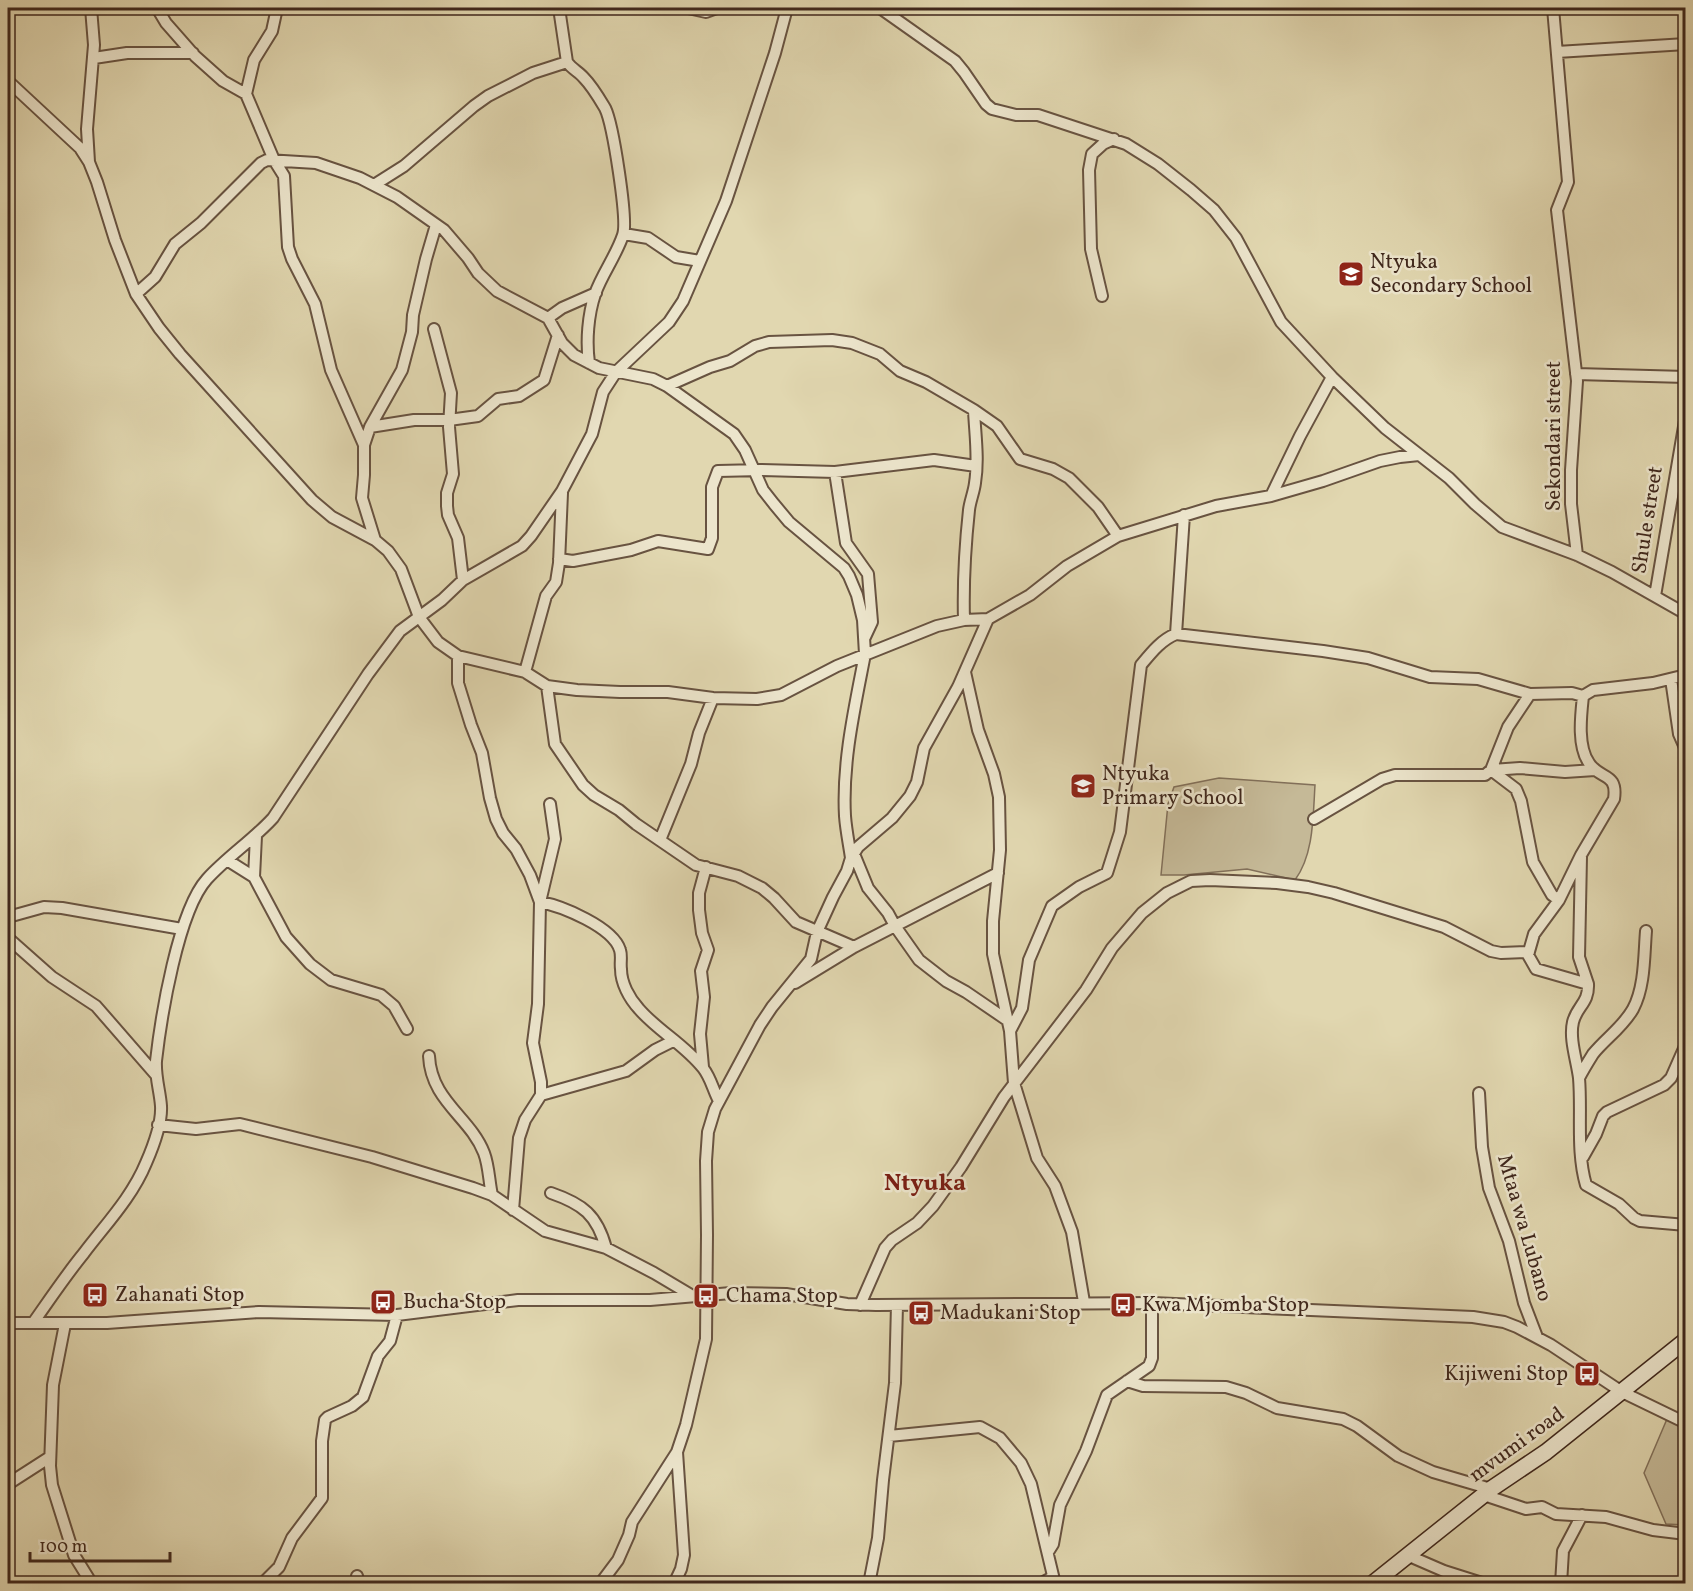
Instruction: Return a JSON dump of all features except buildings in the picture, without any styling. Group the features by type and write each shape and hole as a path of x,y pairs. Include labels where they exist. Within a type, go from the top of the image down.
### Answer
{"street":[{"path":"89,162 88,121 94,58 91,8"},
{"path":"157,8 166,23 215,75 246,94 284,179 286,234 290,253 315,304 331,370 364,445"},
{"path":"246,94 254,60 272,31 277,8"},
{"path":"559,8 567,62 583,76 606,111 615,146 626,226 596,293 588,331 589,363"},
{"path":"688,8 706,12 717,8"},
{"path":"33,1323 134,1188 146,1163 158,1125 161,1105 156,1075 159,1035 182,929 196,895 206,880 238,848 256,836 273,818 368,674 400,631 442,600 463,580 522,546 562,491 592,434 603,392 616,372 669,322 683,302 726,201 753,123 787,8"},
{"path":"880,8 955,61 992,109 1016,114 1038,115 1114,139 1158,164 1214,210 1236,238 1281,322 1384,428 1449,478 1475,504 1502,526 1577,555 1686,614"},
{"path":"1553,8 1557,52 1686,44"},
{"name":"Sekondari street","path":"1557,52 1568,182 1557,210 1576,374 1571,504 1577,555"},
{"path":"94,58 128,53 193,53"},
{"path":"374,185 404,166 488,96 533,73 567,62"},
{"path":"8,81 80,148 89,162 136,294 180,354 312,500 332,517 375,540 388,551 401,569 419,617 438,642 458,656 525,672 547,686 620,692 668,692 713,698 757,699 782,695 837,666 937,626 964,620 988,620 1029,595 1067,566 1119,536 1216,506 1271,496 1357,471 1380,461 1419,455"},
{"path":"1102,296 1091,249 1089,170 1092,154 1103,144 1114,139"},
{"path":"136,294 155,277 175,244 201,223 252,171 267,160 316,163 374,185 397,197 436,225 455,241 478,273 489,284 509,298 548,318 562,343 574,355 616,372 653,379 667,386 734,434 745,450 763,490 789,522 844,568 860,606 865,654 851,730 845,788 845,816 853,856 868,888 888,913 919,960 946,981 1007,1020"},
{"path":"375,540 362,498 364,445 370,427 402,370 426,259 436,225"},
{"path":"624,234 648,238 676,257 700,261"},
{"path":"548,318 562,308 596,293"},
{"path":"434,329 451,393 449,420 453,464 452,479 447,493 447,506 458,537 463,580"},
{"path":"370,427 414,420 449,420 482,414 498,399 519,396 542,382 558,335"},
{"path":"667,386 730,361 755,346 769,342 832,340 852,343 880,354 900,371 926,382 974,410 997,426 1020,459 1069,478 1098,507 1119,536"},
{"path":"1576,374 1686,377"},
{"path":"1271,496 1332,377"},
{"path":"964,620 963,573 969,508 975,484 976,466 974,410"},
{"name":"Shule street","path":"1655,596 1686,415"},
{"path":"559,560 573,561 631,550 658,541 708,549 712,538 712,486 718,471 835,472 934,460 976,466"},
{"path":"835,472 846,543 868,574 872,622 865,638"},
{"path":"525,672 546,596 556,582 562,491"},
{"path":"1176,634 1184,515"},
{"path":"600,1584 618,1560 632,1522 677,1452 686,1425 693,1385 706,1339 707,1144 711,1120 760,1025 811,958 818,932 858,847 892,818 910,796 916,782 924,748 965,672 988,620"},
{"path":"1010,1031 1022,1008 1029,960 1052,906 1079,887 1107,873 1120,832 1141,665 1168,637 1176,634 1297,647 1368,658 1430,677 1478,678 1530,693 1572,693 1583,696 1593,690 1653,683 1686,675"},
{"path":"458,656 458,683 482,753 496,819 530,875 540,902"},
{"path":"965,672 978,730 994,774 999,797 1001,816 993,921 993,954 1010,1031 1014,1083 1037,1158 1055,1186 1072,1232 1084,1302"},
{"path":"1671,679 1679,734 1686,750"},
{"path":"547,686 555,744 583,785 594,795 696,865 738,876 762,888 796,922 854,947"},
{"path":"1314,819 1382,779 1395,775 1485,775 1491,770 1508,727 1530,693"},
{"path":"1583,696 1582,744 1589,763 1595,770 1612,780 1615,790 1614,799 1581,855 1559,900 1534,934 1528,952 1536,969 1588,984"},
{"path":"660,840 713,698"},
{"path":"1491,770 1520,768 1565,772 1595,770"},
{"path":"1491,770 1506,780 1519,795 1533,862 1552,894 1559,900"},
{"path":"513,1210 519,1138 525,1120 542,1095 533,1043 538,1004 540,902 555,839 550,804"},
{"path":"254,878 256,836"},
{"path":"1581,855 1579,957 1588,984 1587,999 1573,1022 1585,1181 1588,1187 1619,1204 1640,1221 1686,1225"},
{"path":"227,860 254,878 286,937 310,964 331,980 381,995 394,1006 406,1029"},
{"path":"703,1068 700,1034 704,997 701,971 708,950 702,933 699,893 706,867"},
{"path":"786,989 854,947 998,873"},
{"path":"860,1305 885,1248 892,1240 917,1223 933,1206 961,1167 1014,1083 1086,990 1112,948 1153,903 1191,881 1227,880 1277,883 1334,892 1444,927 1491,951 1528,952"},
{"path":"540,902 577,913 612,939 621,953 621,980 638,1009 685,1049 703,1068 719,1101"},
{"path":"8,917 44,907 62,908 182,929"},
{"path":"1579,1078 1594,1054 1615,1032 1638,998 1646,931"},
{"path":"8,938 52,976 96,1006 156,1075"},
{"path":"542,1095 626,1071 663,1045 673,1041"},
{"path":"1583,1157 1603,1116 1607,1112 1656,1090 1671,1078 1686,1044"},
{"path":"429,1056 431,1073 439,1090 485,1154 492,1195"},
{"name":"Mtaa wa Lubano","path":"1479,1092 1482,1147 1489,1188 1509,1241 1524,1304 1537,1337"},
{"path":"158,1125 185,1129 231,1124 245,1125 372,1157 473,1188 492,1195 545,1231 606,1248 691,1295"},
{"path":"551,1193 569,1199 590,1214 606,1248"},
{"path":"8,1323 131,1322 259,1312 397,1315 518,1300 650,1300 706,1294 786,1294 860,1305 1152,1303 1473,1317 1504,1322 1537,1337 1622,1392 1686,1423"},
{"path":"1048,1552 1053,1544 1060,1505 1086,1451 1107,1395 1149,1366 1152,1358 1152,1303"},
{"path":"869,1584 878,1538 895,1383 897,1305"},
{"path":"262,1584 279,1567 292,1538 322,1498 324,1420 352,1407 363,1397 378,1356 390,1341 397,1315"},
{"path":"65,1324 53,1384 50,1456 52,1485 74,1555 92,1584"},
{"name":"mvumi road","path":"1372,1584 1487,1492 1546,1452 1684,1345"},
{"path":"1128,1381 1143,1386 1226,1387 1277,1408 1343,1419 1357,1426 1398,1456 1526,1509 1542,1507 1556,1514 1606,1517 1653,1530 1686,1534"},
{"path":"889,1436 980,1427 1000,1438 1021,1463 1031,1484 1054,1580 1040,1584"},
{"path":"674,1584 684,1555 677,1452"},
{"path":"8,1484 50,1456"},
{"path":"1561,1584 1563,1551 1582,1515"},
{"path":"1407,1555 1444,1571 1485,1584"}],"shaded area":[{"path":"1219,778 1315,785 1309,847 1306,859 1295,880 1247,869 1161,875 1168,804 1174,787"},
{"path":"1667,1419 1685,1427 1685,1525 1666,1524 1644,1473"}],"place":[{"name":"Ntyuka Secondary School","path":"1351,274"},
{"name":"Ntyuka Primary School","path":"1083,786"},
{"name":"Zahanati Stop","path":"95,1295"},
{"name":"Chama Stop","path":"706,1296"},
{"name":"Bucha Stop","path":"383,1302"},
{"name":"Kwa Mjomba Stop","path":"1123,1305"},
{"name":"Madukani Stop","path":"921,1313"},
{"name":"Kijiweni Stop","path":"1587,1374"}],"district":[{"name":"Ntyuka","path":"925,1184"}]}
